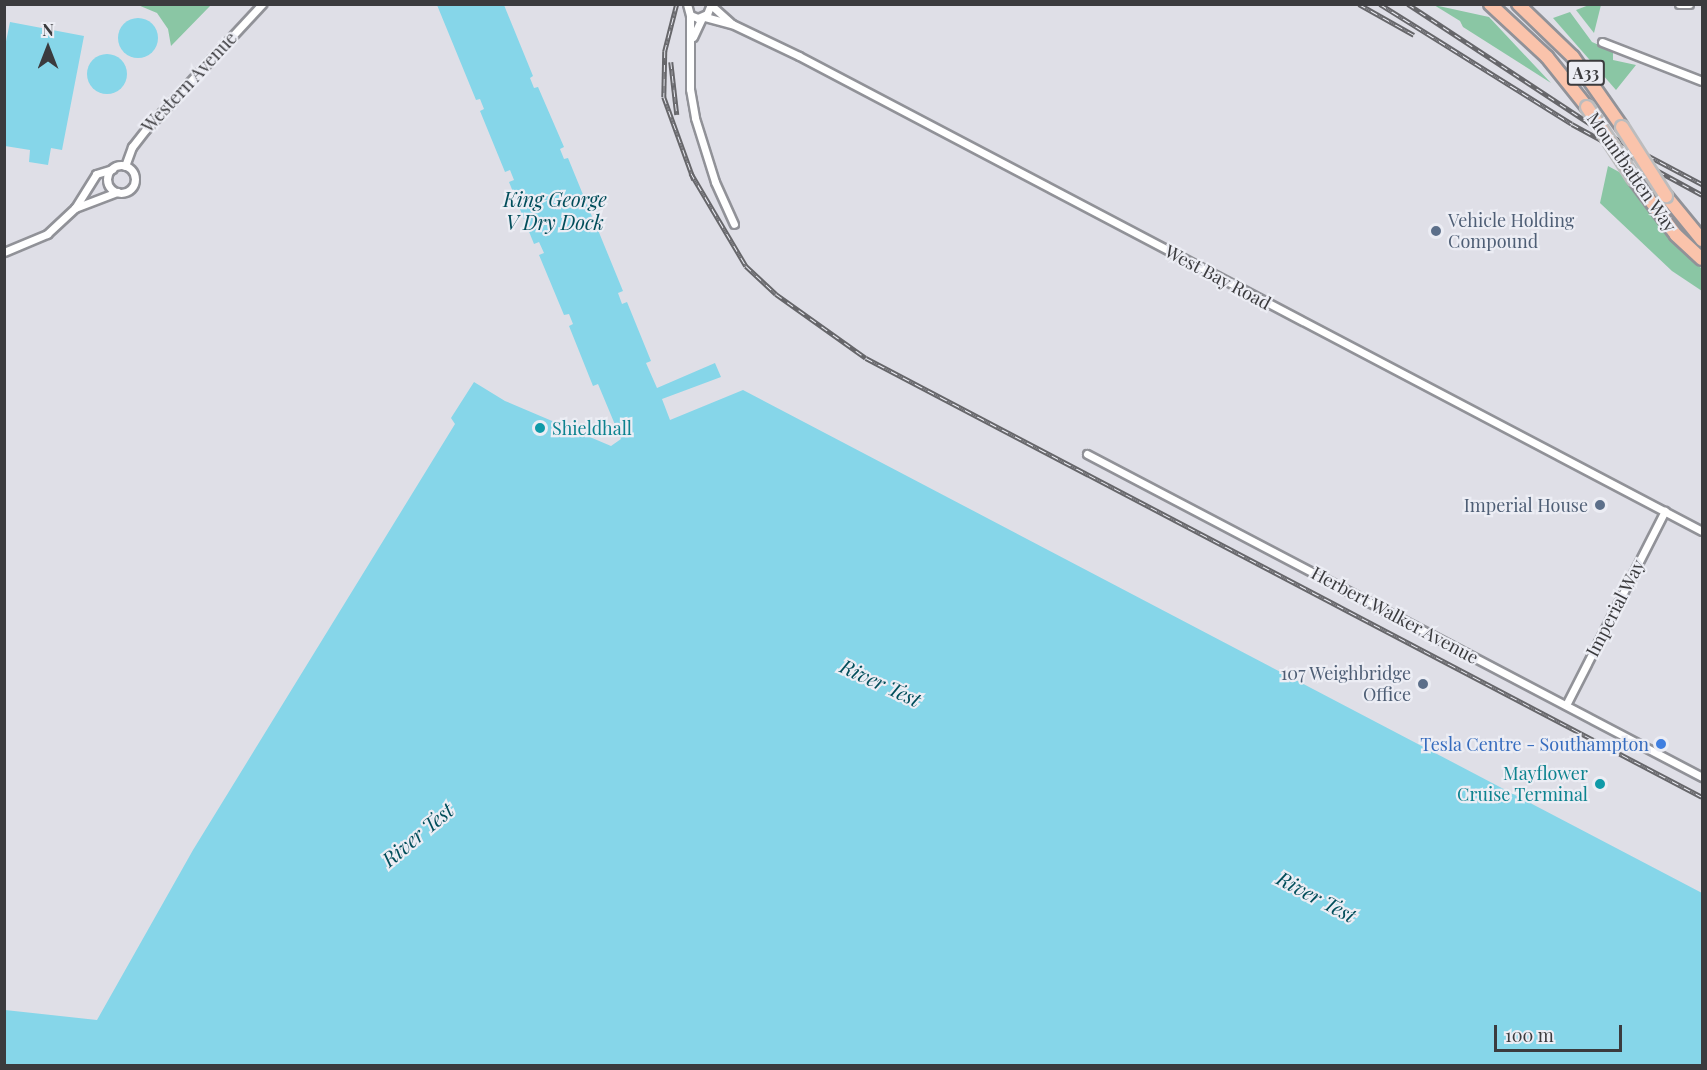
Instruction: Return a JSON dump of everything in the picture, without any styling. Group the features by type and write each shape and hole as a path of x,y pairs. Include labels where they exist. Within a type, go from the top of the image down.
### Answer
{"highway":[{"name":"Mountbatten Way","path":"1490,4 1547,57 1587,107 1634,179 1676,235 1702,259"},
{"name":"Mountbatten Way","path":"1516,4 1543,26 1588,76 1666,196 1702,240"}],"street":[{"name":"Western Avenue","path":"125,166 132,147 146,129 262,4"},
{"path":"687,4 691,40 690,89 695,118 715,182 734,224"},
{"path":"1678,4 1689,4"},
{"path":"691,40 711,5"},
{"name":"West Bay Road","path":"711,5 732,24"},
{"name":"West Bay Road","path":"690,15 732,24 1702,531"},
{"path":"1602,42 1702,81"},
{"path":"1618,58 1621,50"},
{"path":"4,252 47,234 75,208 96,174 125,166 132,171 134,183 129,190 117,192 75,208"},
{"path":"112,169 107,180 117,192"},
{"name":"Herbert Walker Avenue","path":"1087,454 1702,777"},
{"name":"Imperial Way","path":"1566,705 1665,511"}],"green space":[{"path":"211,4 171,46 168,29 157,13 138,5"},
{"path":"1434,5 1489,17 1551,83 1463,27 1460,21"},
{"path":"1589,5 1601,5 1594,33 1576,10"},
{"path":"1570,12 1592,42 1613,51 1613,60 1636,65 1616,90 1553,18"},
{"path":"1608,166 1621,173 1642,204 1702,269 1702,291 1672,271 1600,203"}],"water":[{"path":"437,5 504,5 533,76 530,78 534,88 538,87 564,147 560,149 564,159 568,158 593,219 588,221 592,232 598,230 623,291 618,293 622,304 627,302 651,361 646,363 657,388 715,363 721,377 662,399 670,420 743,390 1702,893 1702,1065 5,1065 5,1010 97,1020 193,850 455,424 451,418 474,382 505,401 611,446 621,439 598,384 593,386 569,326 573,324 569,314 564,315 539,255 544,253 539,242 534,244 509,182 514,180 510,170 505,172 480,111 484,109 480,99 476,100"},
{"path":"138,18 146,19 152,24 157,30 157,46 152,52 146,57 138,58 130,57 124,52 119,46 118,38 119,30 124,24 130,19"},
{"path":"10,22 84,36 62,150 51,148 48,165 29,162 30,150 5,146 4,51"},
{"path":"107,54 115,55 121,60 126,66 126,82 121,88 115,93 107,94 99,93 93,88 88,82 87,74 88,66 93,60 99,55"}],"railway":[{"path":"677,4 665,51 664,97 694,180"},
{"path":"1359,4 1414,35"},
{"path":"1380,4 1572,124 1702,195"},
{"path":"1408,4 1598,129 1702,184"},
{"path":"671,62 677,115"},
{"path":"691,173 746,266 776,294 866,358 1702,797"}],"place":[{"name":"Vehicle Holding Compound","path":"1436,231"},
{"name":"Shieldhall","path":"540,428"},
{"name":"Imperial House","path":"1600,505"},
{"name":"107 Weighbridge Office","path":"1423,684"},
{"name":"Tesla Centre - Southampton","path":"1661,744"},
{"name":"Mayflower Cruise Terminal","path":"1600,784"}],"water label":[{"name":"King George V Dry Dock","path":"555,210"},
{"name":"River Test","path":"881,682"},
{"name":"River Test","path":"417,834"},
{"name":"River Test","path":"1317,896"}]}
